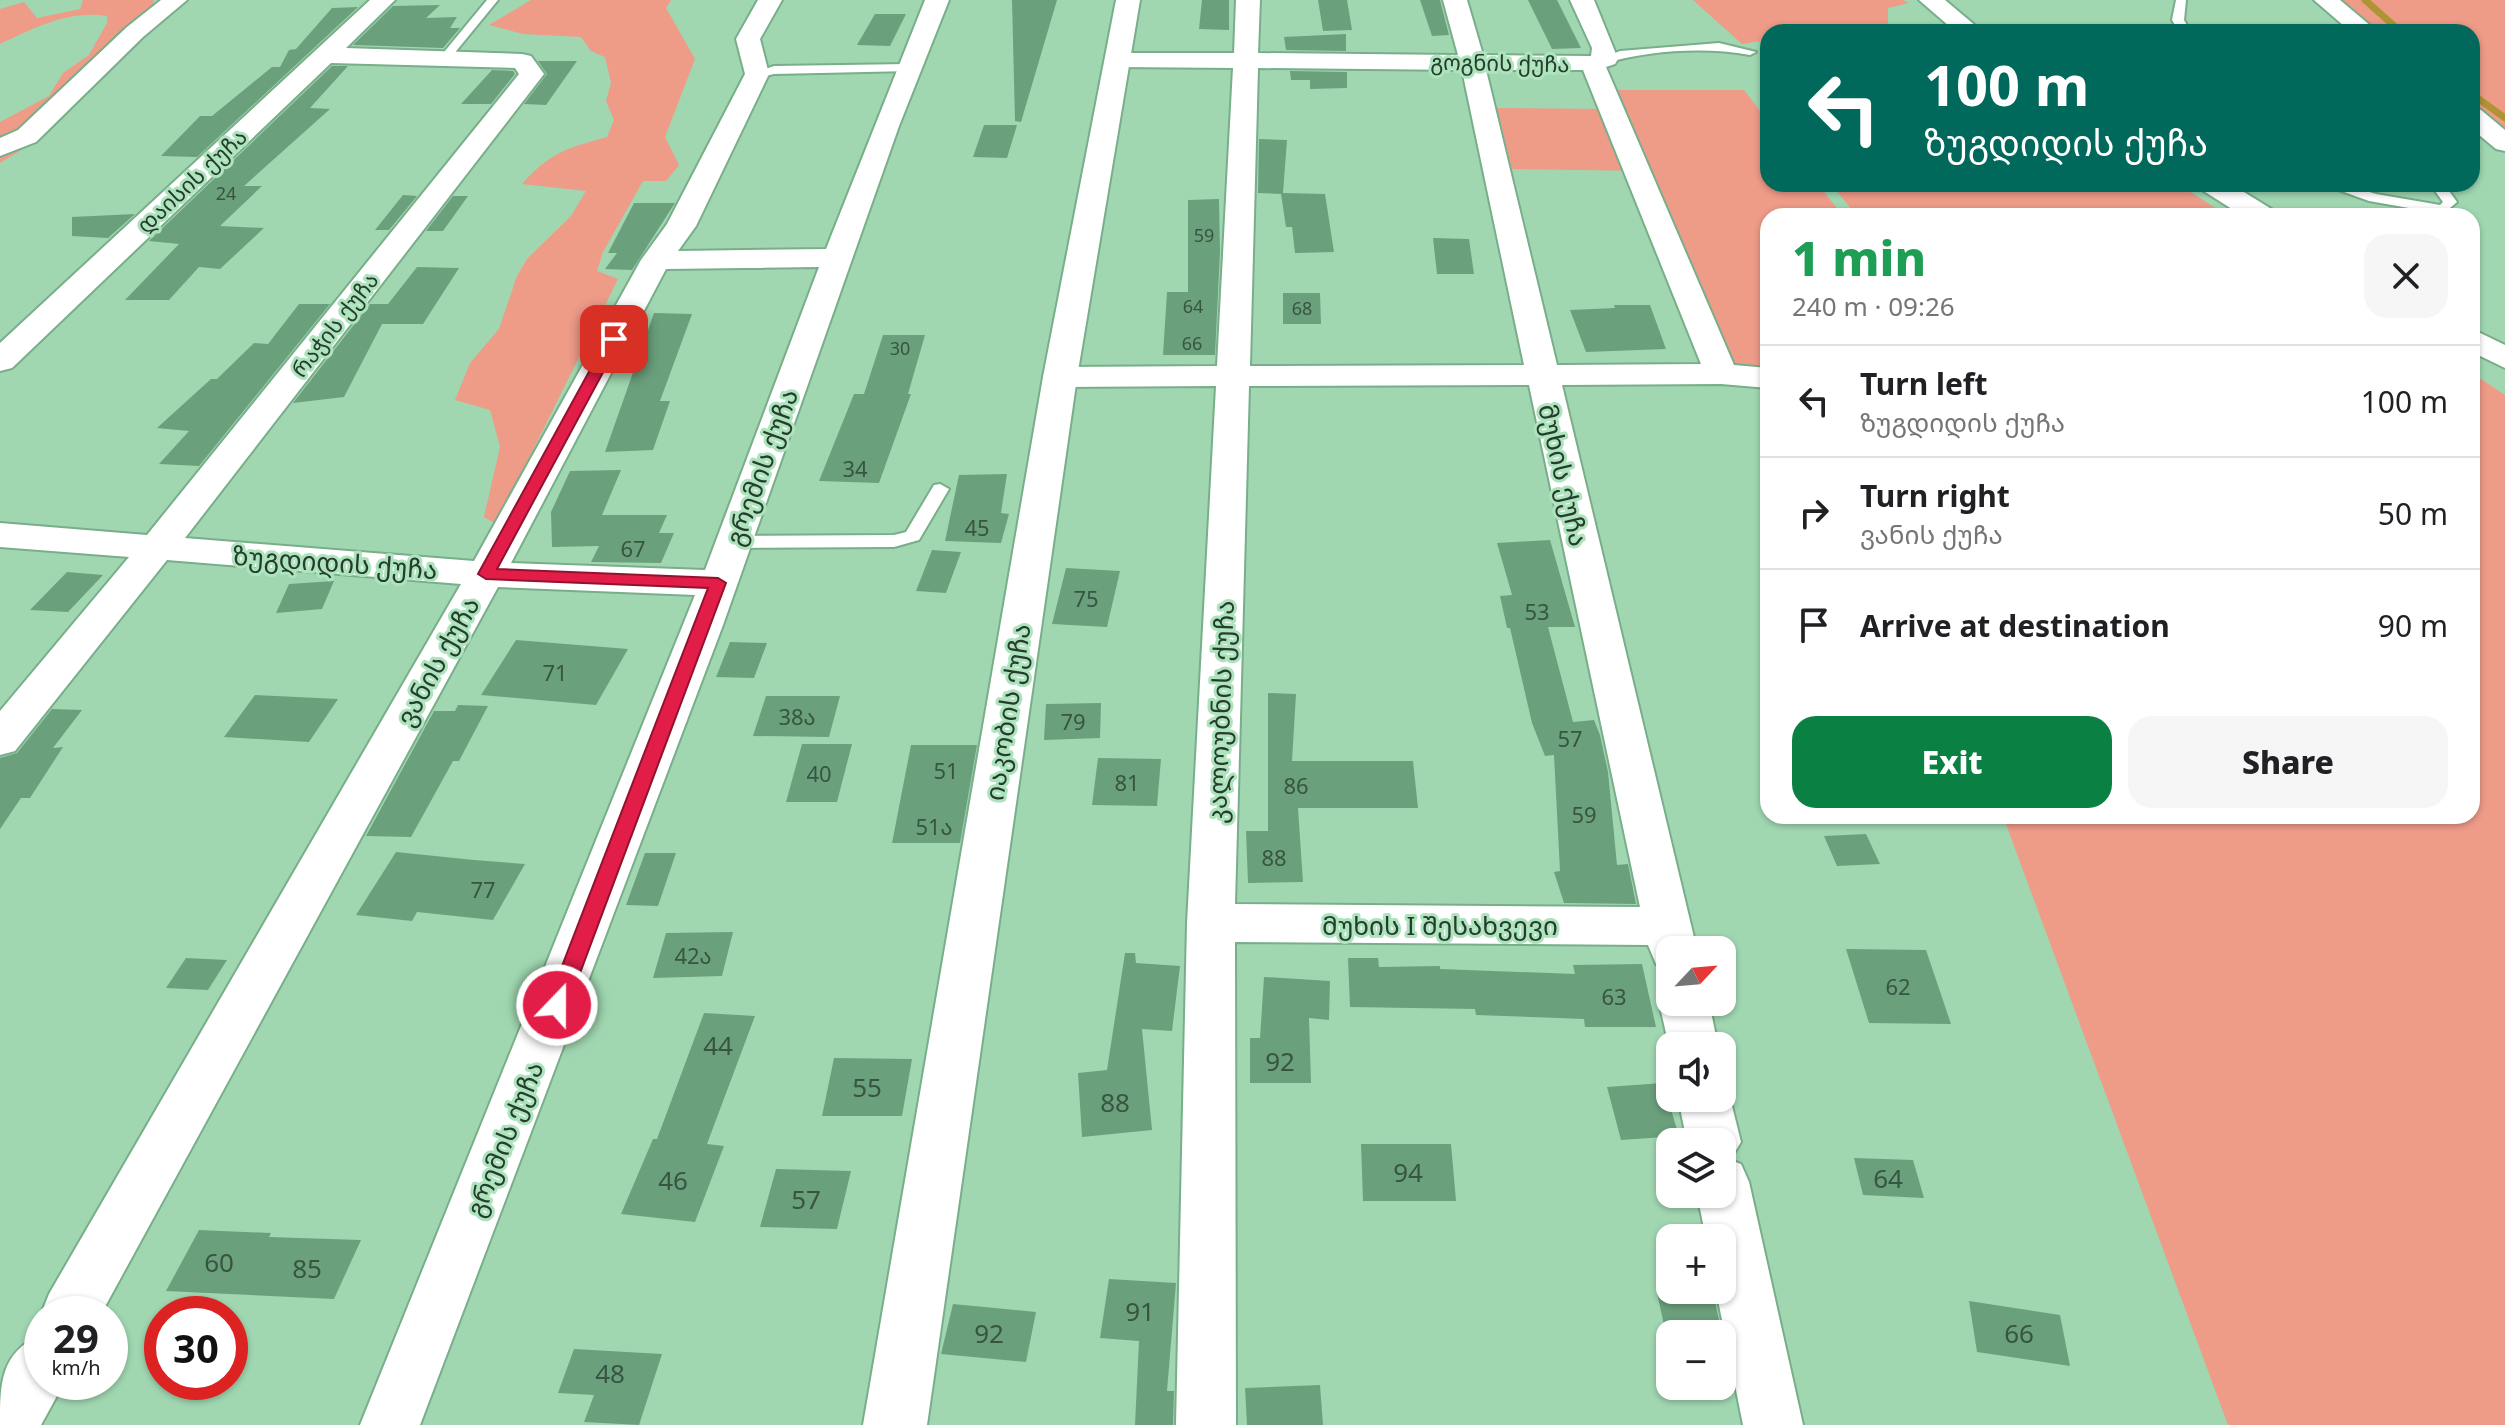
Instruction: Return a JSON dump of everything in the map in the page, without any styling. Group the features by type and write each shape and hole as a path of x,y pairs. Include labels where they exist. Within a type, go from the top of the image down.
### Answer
{"street":[{"path":"0,148 27,136 135,32 175,0"},
{"name":"დაისის ქუჩა","path":"0,361 383,0"},
{"path":"757,74 748,39 770,0"},
{"name":"გრემის ქუჩა","path":"390,1425 580,949 908,68 937,0"},
{"name":"იაკობის ქუჩა","path":"895,1425 1060,377 1128,0"},
{"name":"კალოუბნის ქუჩა","path":"1206,1425 1211,923 1248,0"},
{"name":"მუხის ქუჩა","path":"1455,0 1472,61 1541,377 1671,936"},
{"path":"1582,0 1604,48 1599,61"},
{"path":"1931,0 1961,24"},
{"path":"2326,0 2356,24"},
{"name":"რაჭის ქუჩა","path":"0,740 157,548 532,74 522,61 323,55"},
{"name":"გოგნის ქუჩა","path":"1118,60 1599,61 1721,374"},
{"name":"ვანის ქუჩა","path":"80,1296 486,574 656,260 681,226 757,74"},
{"path":"2480,123 2505,143"},
{"path":"2225,192 2250,208"},
{"path":"656,260 837,258"},
{"path":"2480,344 2505,358"},
{"path":"1060,377 1233,379 1721,374 1760,377"},
{"name":"ზუგდიდის ქუჩა","path":"0,535 486,574 718,583"},
{"name":"მუხის I შესახვევი","path":"1211,923 1656,938"},
{"path":"1727,1208 1773,1425"},
{"path":"7,1425 24,1395"}],"lane":[{"path":"444,59 493,0"},
{"path":"2180,24 2178,20 2181,0"},
{"path":"1599,61 1620,54 1719,46 1750,52"},
{"path":"757,74 774,70 908,68"},
{"path":"2355,192 2432,208"},
{"path":"2443,192 2450,202 2445,208"},
{"path":"734,542 894,541 913,536 940,489"}],"shaded area":[{"path":"83,0 154,0 152,9 39,139 0,163 0,122 49,96 63,73 89,55 107,23 107,16 65,18 0,44 0,9 24,2 37,18 80,9"},
{"path":"531,0 671,0 666,8 695,59 665,137 679,165 666,181 643,181 603,252 597,271 618,279 496,524 484,517 500,447 490,410 455,400 470,363 499,329 517,276 527,259 571,216 586,191 522,184 560,153 607,137 614,120 606,101 611,83 605,57 591,51 581,37 523,34 489,25"},
{"path":"1693,0 1903,0 1909,3 1888,8 1888,24 1760,24 1760,41 1742,44"},
{"path":"2341,0 2505,0 2505,131 2480,112 2480,24 2366,24"},
{"path":"1611,90 1744,90 1760,111 1760,192 1824,192 1837,208 1760,208 1760,369 1731,367 1649,171 1512,169 1497,108 1620,109"},
{"path":"1838,192 2190,192 2216,208 1850,208"},
{"path":"2480,378 2505,395 2505,1425 2228,1425 2006,824 2480,824"}],"building":[{"path":"1012,0 1057,0 1021,122 1015,121"},
{"path":"1202,0 1229,0 1229,30 1199,29"},
{"path":"1318,0 1347,0 1352,30 1323,31"},
{"path":"1420,0 1440,0 1449,35 1432,36"},
{"path":"1528,0 1557,0 1581,48 1552,49"},
{"path":"440,5 426,18 457,17 450,28 460,28 443,48 353,45 393,6"},
{"path":"358,7 197,157 161,156 200,116 212,116 272,67 280,67 289,50 296,49 332,8"},
{"path":"875,14 906,14 890,46 857,45"},
{"path":"1346,34 1346,51 1286,50 1284,37"},
{"path":"538,61 577,61 546,105 524,104 547,74"},
{"path":"332,66 348,66 310,108 330,109 244,186 262,186 220,226 264,228 220,269 199,267 169,300 125,300 179,244 149,241"},
{"path":"492,70 513,71 515,74 491,104 461,104"},
{"path":"1290,71 1347,72 1347,88 1310,89 1310,80 1291,80"},
{"path":"984,125 1017,125 1007,158 973,157"},
{"path":"1259,139 1287,140 1283,193 1325,194 1334,252 1295,253 1292,227 1286,227 1281,194 1258,193"},
{"path":"403,195 417,196 389,230 375,230"},
{"path":"453,196 468,196 443,231 426,231"},
{"path":"1219,199 1215,355 1163,355 1167,292 1188,292 1188,200"},
{"path":"634,203 675,203 632,270 605,269 617,253 608,253"},
{"path":"135,214 108,238 72,236 72,217"},
{"path":"1433,238 1469,239 1474,274 1437,274"},
{"path":"417,267 459,268 423,324 382,324 344,397 293,403 370,304 388,304"},
{"path":"1283,293 1320,293 1321,324 1283,324"},
{"path":"299,304 330,304 199,466 159,464 189,431 157,428 211,379 217,379 254,343 268,344"},
{"path":"1614,305 1650,305 1666,349 1586,352 1570,310 1615,308"},
{"path":"654,313 692,314 660,401 670,401 653,450 605,452"},
{"path":"883,335 925,335 908,394 911,394 879,483 819,481 854,394 864,394"},
{"path":"621,470 602,515 667,515 659,533 674,533 661,563 591,562 599,546 552,547 551,512 570,471"},
{"path":"1007,474 1001,513 1009,514 1001,543 945,541 959,475"},
{"path":"1550,540 1575,627 1548,627 1573,722 1594,720 1600,735 1608,772 1617,865 1628,864 1636,904 1564,903 1554,872 1560,871 1554,755 1545,756 1532,723 1500,596 1512,595 1497,543"},
{"path":"932,550 961,552 946,593 916,591"},
{"path":"1066,568 1120,571 1107,627 1052,624"},
{"path":"67,572 103,575 68,612 30,610"},
{"path":"334,581 322,609 276,613 289,584"},
{"path":"516,640 628,649 596,705 481,695"},
{"path":"730,642 767,643 754,678 716,677"},
{"path":"1268,693 1296,694 1292,761 1413,761 1418,808 1298,808 1303,882 1248,883 1246,831 1268,831"},
{"path":"255,695 338,699 309,742 224,737"},
{"path":"766,696 840,696 829,737 753,736"},
{"path":"1101,703 1100,738 1044,740 1046,704"},
{"path":"458,705 488,706 459,761 453,761 411,837 366,836 434,711 455,711"},
{"path":"52,709 82,710 53,748 63,747 30,798 21,798 0,829 0,758 17,753"},
{"path":"802,744 852,744 837,802 786,802"},
{"path":"911,745 977,745 960,843 892,843"},
{"path":"1098,758 1161,759 1157,806 1092,805"},
{"path":"1866,834 1880,864 1837,866 1824,836"},
{"path":"396,852 525,864 493,920 417,912 412,921 356,915"},
{"path":"645,853 676,853 658,906 626,905"},
{"path":"733,932 722,976 653,978 666,933"},
{"path":"1846,949 1926,950 1951,1024 1869,1023"},
{"path":"1125,953 1135,953 1136,963 1180,966 1172,1031 1142,1029 1152,1130 1082,1137 1078,1073 1107,1070"},
{"path":"186,958 227,960 208,990 166,988"},
{"path":"1348,958 1378,958 1379,967 1440,966 1440,969 1575,974 1573,965 1642,964 1656,1027 1585,1027 1584,1019 1476,1015 1475,1009 1350,1007"},
{"path":"1264,977 1330,981 1329,1020 1309,1018 1311,1083 1250,1083 1250,1038 1260,1038"},
{"path":"704,1013 755,1016 707,1144 724,1146 695,1222 621,1214 653,1139 657,1139"},
{"path":"834,1058 912,1059 902,1116 822,1116"},
{"path":"1656,1084 1656,1112 1672,1112 1677,1128 1656,1128 1656,1138 1621,1140 1607,1087"},
{"path":"1361,1144 1451,1144 1456,1201 1363,1201"},
{"path":"1854,1158 1913,1160 1924,1198 1863,1195"},
{"path":"776,1169 851,1171 837,1229 760,1227"},
{"path":"199,1230 271,1233 269,1237 361,1240 334,1299 166,1291"},
{"path":"1109,1279 1176,1283 1167,1391 1174,1391 1173,1425 1135,1425 1139,1341 1100,1338"},
{"path":"1969,1301 2060,1315 2070,1366 1977,1352"},
{"path":"953,1304 1036,1312 1026,1362 941,1354"},
{"path":"1659,1304 1716,1304 1719,1320 1663,1320"},
{"path":"574,1349 662,1354 639,1425 584,1422 594,1395 558,1393"},
{"path":"1320,1385 1323,1425 1247,1425 1245,1388"}],"waterway":[{"path":"2365,0 2392,24"},
{"path":"2480,100 2505,118"}],"route":[{"path":"557,1005 718,583 486,574 614,339"}]}
